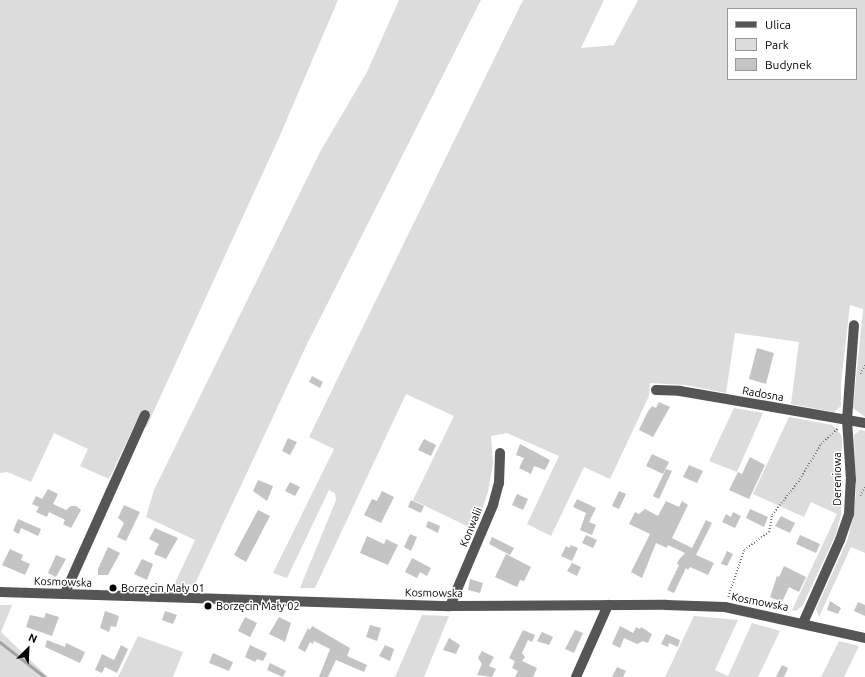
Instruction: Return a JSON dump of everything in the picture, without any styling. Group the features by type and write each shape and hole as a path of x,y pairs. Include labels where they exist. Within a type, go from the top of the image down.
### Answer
{"street":[{"name":"Dereniowa","path":"804,623 849,514 851,480 848,420 854,325"},
{"name":"Radosna","path":"656,390 680,391 865,423"},
{"path":"65,593 144,415"},
{"name":"Konwalii","path":"450,606 493,505 499,483 500,453"},
{"name":"Kosmowska","path":"0,592 450,606 608,605 725,607 804,623 865,638"},
{"path":"576,677 608,605"}],"path":[{"path":"725,607 744,550 757,538 769,532 772,515 798,482 821,444 848,420"}],"green space":[{"path":"0,0 338,0 278,140 146,428 137,420 109,479 80,466 88,449 54,433 31,482 7,472 0,473"},
{"path":"399,0 481,0 307,344 194,586 173,587 195,540 146,517 154,490 320,152 367,72"},
{"path":"523,0 604,0 581,48 614,45 638,0 865,0 865,417 853,408 863,309 850,305 841,383 841,406 834,412 791,404 799,342 735,333 726,393 685,385 650,383 649,396 610,479 584,467 551,536 527,524 559,456 507,433 491,436 493,464 488,492 475,530 413,500 454,416 406,394 315,588 300,588 336,500 335,493 329,490 287,578 273,573 334,449 309,437"},
{"path":"734,408 763,413 737,472 709,461"},
{"path":"789,417 833,425 842,436 841,515 836,534 803,605 796,611 792,610 837,514 811,502 804,517 753,494"},
{"path":"860,430 865,431 865,553 851,547 819,617 816,609 847,541 853,518 856,493 854,435"},
{"path":"0,605 12,605 1,632 48,677 0,677"},
{"path":"422,615 449,616 424,677 395,677"},
{"path":"694,616 738,620 715,670 728,676 752,623 780,631 758,677 665,677"},
{"path":"138,636 183,652 173,677 118,677"},
{"path":"839,641 859,646 844,677 821,677"}],"building":[{"path":"757,348 774,353 766,384 749,379"},
{"path":"312,376 323,382 320,388 309,382"},
{"path":"659,402 670,407 653,437 639,430 652,406 656,408"},
{"path":"288,438 297,442 290,455 282,451"},
{"path":"424,439 436,445 431,456 418,450"},
{"path":"520,444 550,460 545,470 534,466 531,474 519,468 524,458 516,455"},
{"path":"652,454 669,462 663,474 646,466"},
{"path":"750,457 765,465 749,499 729,490 738,472 742,474"},
{"path":"689,465 703,471 697,483 683,477"},
{"path":"666,469 672,471 659,499 653,496"},
{"path":"258,480 273,486 267,501 253,491"},
{"path":"290,482 300,487 295,496 285,491"},
{"path":"48,489 58,494 53,504 66,510 71,506 76,506 81,510 71,528 63,524 65,520 49,512 47,517 36,512 39,507 32,504 36,496 42,499"},
{"path":"382,491 394,497 381,523 364,515 372,499 377,501"},
{"path":"619,491 626,494 619,509 612,506"},
{"path":"517,494 528,499 523,510 512,505"},
{"path":"577,499 596,508 589,522 596,525 592,535 580,530 586,513 573,507"},
{"path":"411,500 424,506 421,513 408,507"},
{"path":"666,501 679,507 682,501 688,505 672,538 692,548 706,520 712,523 696,555 714,563 708,575 690,567 688,570 686,568 674,593 667,590 679,565 677,564 678,561 685,553 668,545 667,548 656,543 642,578 631,572 650,534 629,524 635,512 639,514 645,509 658,516"},
{"path":"124,505 140,512 126,541 117,537 124,523 118,518"},
{"path":"750,509 768,517 764,527 746,518"},
{"path":"258,510 270,516 246,562 234,555"},
{"path":"733,512 741,516 735,528 722,522 726,514 731,517"},
{"path":"781,516 795,523 790,533 775,526"},
{"path":"18,519 41,529 38,536 21,528 19,534 13,531"},
{"path":"428,521 440,526 438,533 426,527"},
{"path":"155,528 178,538 166,559 154,554 159,544 149,539"},
{"path":"410,534 417,537 411,551 404,547"},
{"path":"586,535 597,540 593,548 582,543"},
{"path":"800,535 820,544 816,553 796,544"},
{"path":"367,536 384,544 386,539 398,545 388,565 360,553"},
{"path":"492,537 514,548 510,555 489,544"},
{"path":"571,545 578,548 572,561 561,556 566,546 569,548"},
{"path":"108,547 120,553 108,575 98,575 98,569"},
{"path":"10,549 23,555 21,560 30,564 25,575 2,565"},
{"path":"727,551 733,554 727,566 721,564"},
{"path":"506,554 531,567 524,581 520,580 517,587 495,577"},
{"path":"56,555 66,559 56,577 48,573"},
{"path":"412,558 431,568 427,576 420,572 417,578 405,572"},
{"path":"142,559 153,564 147,580 134,574"},
{"path":"572,563 581,567 577,576 567,571"},
{"path":"784,566 806,577 799,592 789,587 782,602 770,597 777,576 779,577"},
{"path":"470,579 483,583 480,593 468,590"},
{"path":"830,601 841,608 838,614 827,610"},
{"path":"858,602 865,605 865,616 854,611"},
{"path":"105,611 119,616 116,627 111,626 109,632 100,628"},
{"path":"165,611 177,615 173,624 162,620"},
{"path":"46,613 59,617 52,636 26,627 30,615 44,618"},
{"path":"245,617 257,623 250,637 238,631"},
{"path":"279,617 291,623 285,642 269,634"},
{"path":"370,625 381,628 377,641 366,637"},
{"path":"312,626 350,648 347,656 367,665 364,672 336,660 328,677 319,677 330,649 314,641 313,644 310,642 305,652 298,648 308,628 310,630"},
{"path":"620,626 633,633 636,627 640,629 641,627 652,634 648,643 643,641 637,644 624,638 620,648 612,644"},
{"path":"523,630 535,635 532,642 528,640 522,653 525,657 522,661 537,668 533,677 515,677 518,671 512,668 515,661 509,658"},
{"path":"575,630 583,633 574,653 565,649"},
{"path":"542,632 553,637 549,645 537,641"},
{"path":"666,634 680,640 678,647 669,643 668,647 661,644"},
{"path":"449,638 460,645 456,654 443,650"},
{"path":"47,640 65,647 66,643 85,652 80,663 45,647"},
{"path":"121,645 128,649 117,673 105,667 102,673 95,670 102,654 114,660"},
{"path":"250,645 267,653 263,661 257,659 255,662 245,657"},
{"path":"385,645 394,649 390,661 379,656"},
{"path":"482,651 494,657 489,666 496,669 492,677 477,675 482,664 478,658"},
{"path":"213,653 233,662 229,671 209,663"},
{"path":"270,663 286,671 283,677 267,670"},
{"path":"782,665 788,668 784,677 776,677"},
{"path":"617,667 626,671 623,677 612,677"}],"waterway":[{"path":"0,642 45,677"}],"place":[{"name":"Borzęcin Mały 01","path":"113,588"},
{"name":"Borzęcin Mały 02","path":"208,606"}]}
